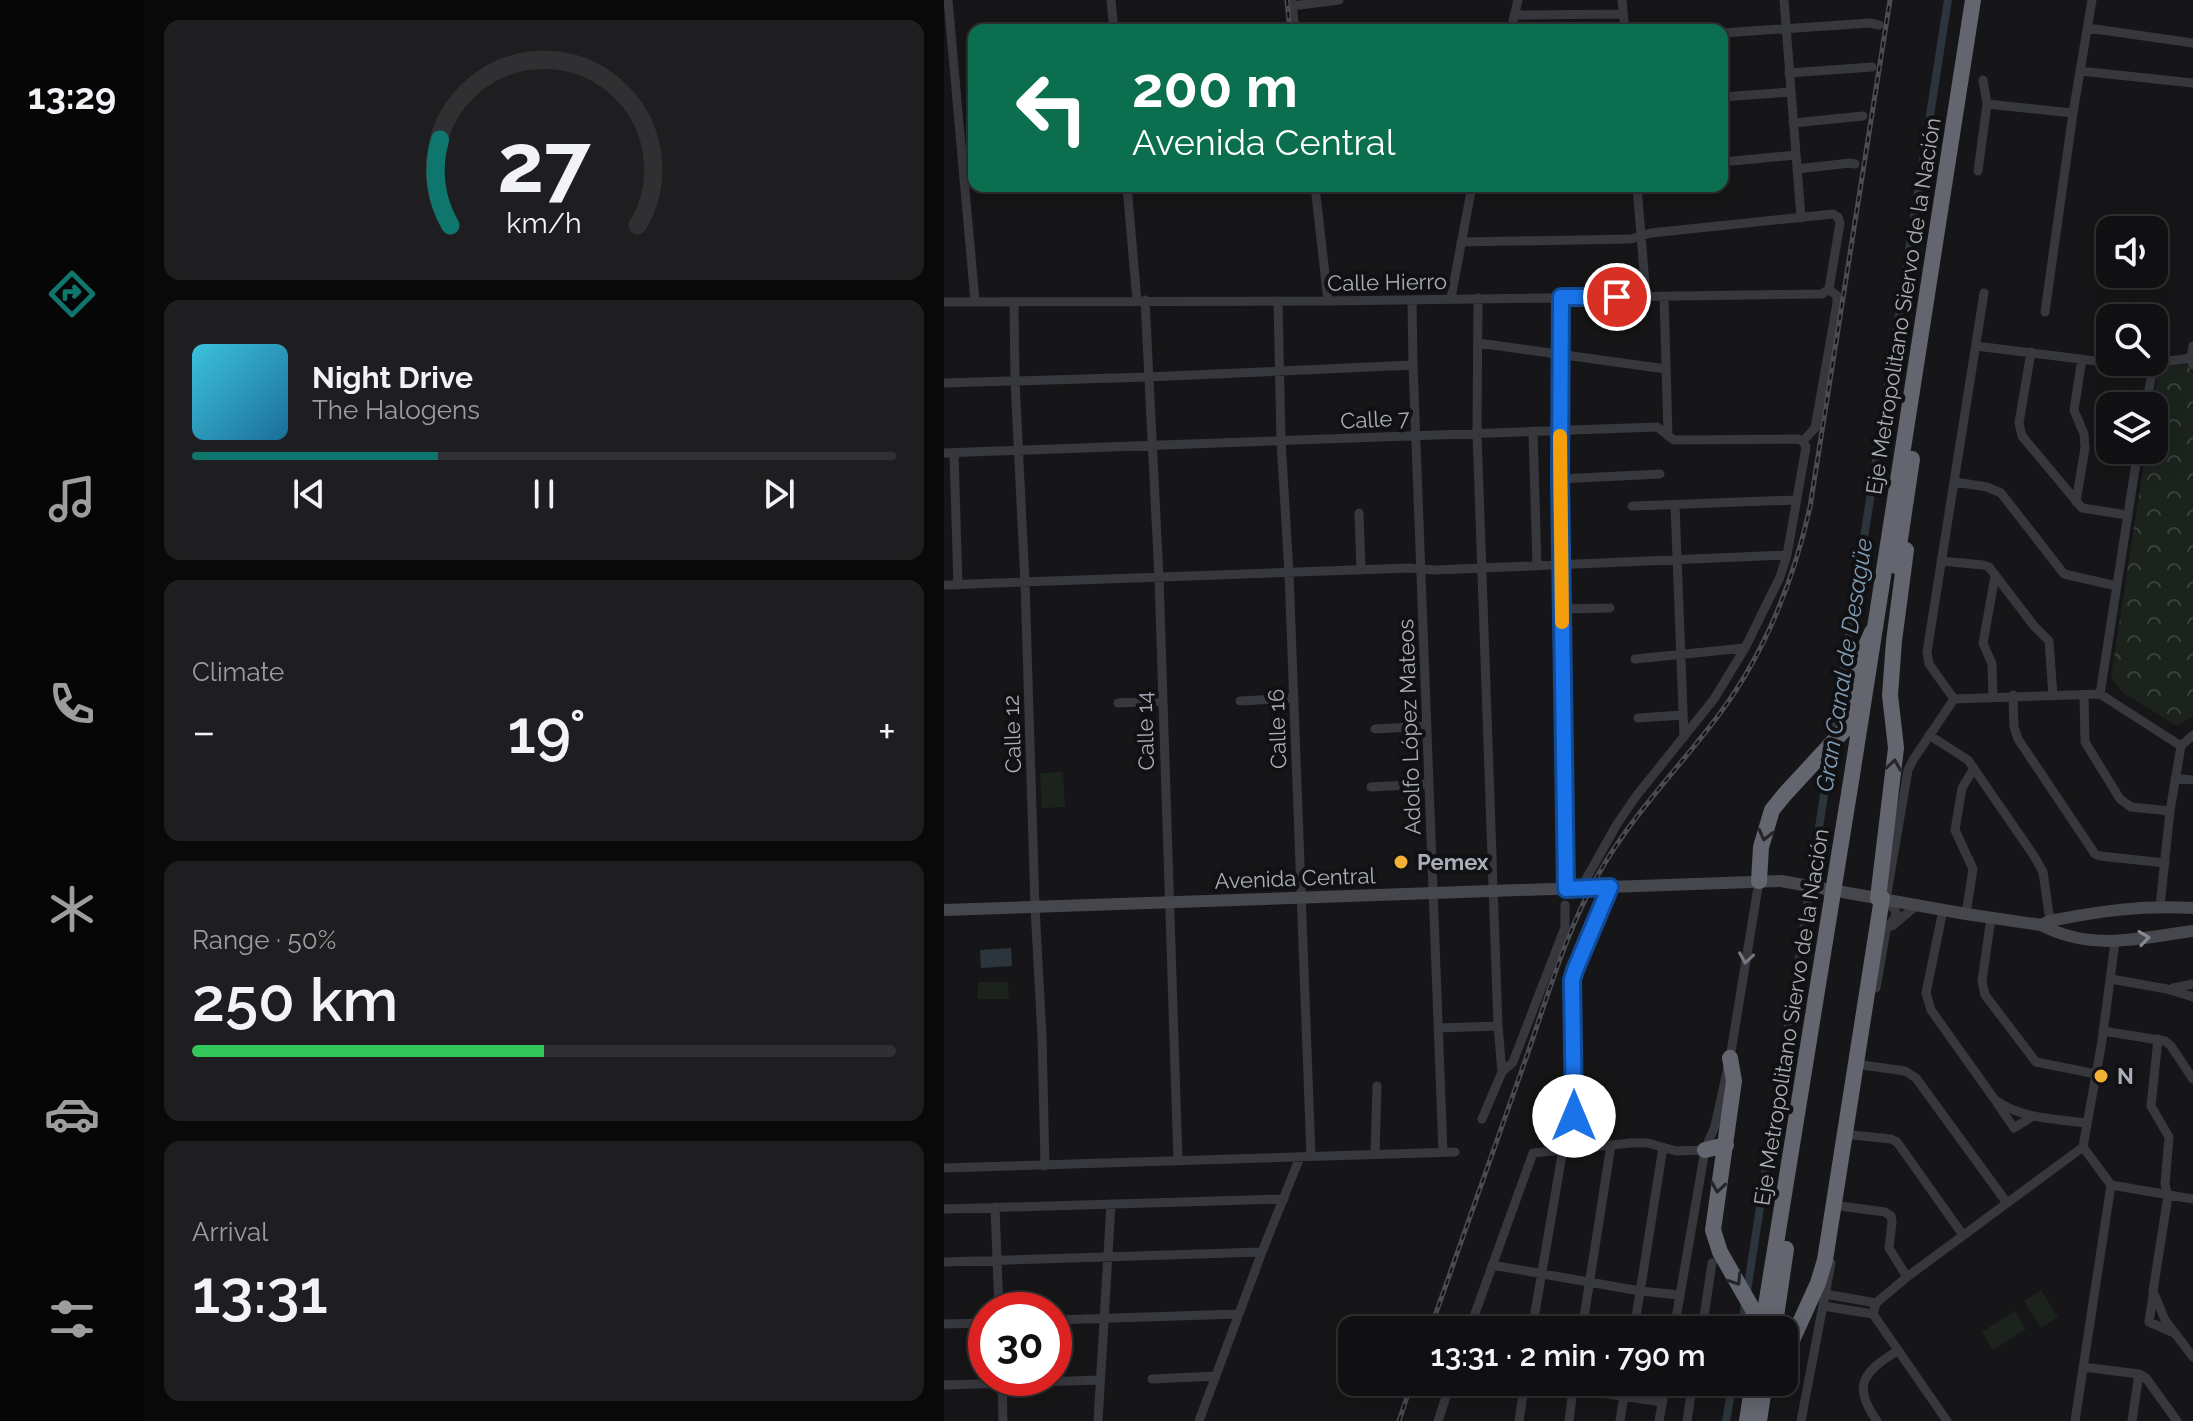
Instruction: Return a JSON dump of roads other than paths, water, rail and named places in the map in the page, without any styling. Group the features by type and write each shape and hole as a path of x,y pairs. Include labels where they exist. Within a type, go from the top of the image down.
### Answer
{"highway":[{"name":"Eje Metropolitano Siervo de la Nación","path":"1764,1316 1973,0"},
{"name":"Eje Metropolitano Siervo de la Nación","path":"1776,1316 1984,0"},
{"path":"1798,1327 1825,1260 1882,898 1896,748 1890,695 1908,529 1906,501"},
{"path":"1759,881 1761,847 1772,810 1845,729 1851,715 1861,657 1876,623"},
{"path":"1730,1058 1734,1081 1713,1230 1720,1252 1755,1316"},
{"path":"1705,1150 1726,1145"},
{"path":"1748,1396 1752,1420"},
{"path":"1752,1420 1753,1396"},
{"path":"1752,1420 1760,1396"},
{"path":"1752,1420 1766,1396"}],"street":[{"path":"948,0 975,301"},
{"path":"1111,0 1113,24"},
{"path":"1294,24 1292,3 1339,0"},
{"path":"1512,24 1518,0"},
{"path":"1622,0 1624,24"},
{"path":"1784,0 1801,218"},
{"path":"2045,312 2092,0"},
{"path":"1514,15 1623,14"},
{"path":"1728,33 1870,23 1879,25"},
{"path":"2088,28 2193,43"},
{"path":"1789,73 1872,67"},
{"path":"2080,71 2193,83"},
{"path":"1978,171 1987,104 1983,80"},
{"path":"1728,97 1790,92"},
{"path":"1987,104 2073,113"},
{"path":"1793,123 1863,116"},
{"path":"1728,161 1796,155"},
{"path":"1797,169 1855,164"},
{"name":"Calle 14","path":"1128,192 1148,377 1159,578 1178,1161"},
{"path":"1316,192 1328,301"},
{"path":"1451,298 1471,192"},
{"path":"1638,192 1646,297"},
{"path":"1461,242 1631,239 1651,233 1833,214 1840,223 1829,289 1837,296 1834,319 1815,428 1803,441 1806,447 1787,555 1780,577 1745,648 1714,699 1637,795 1581,888"},
{"name":"Calle Hierro","path":"944,302 1646,297 1822,294 1829,289"},
{"path":"1954,699 1931,668 1927,655 1984,293"},
{"path":"1664,296 1668,436"},
{"path":"1561,297 1560,479 1566,889"},
{"path":"1478,298 1477,433 1481,568 1502,1072"},
{"name":"Adolfo López Mateos","path":"1412,300 1443,1152"},
{"name":"Calle 16","path":"1278,301 1281,441 1289,573 1311,1156"},
{"name":"Calle 12","path":"1014,302 1045,1166"},
{"path":"1478,343 1666,369"},
{"path":"1976,346 2096,361"},
{"path":"2168,361 2192,362 2193,346"},
{"path":"2031,352 2019,429 2022,436 2085,509 2127,515"},
{"path":"2076,502 2085,448 2084,434 2074,410 2082,359"},
{"path":"944,383 1413,365"},
{"name":"Calle 7","path":"949,453 1657,427 1674,440 1803,441"},
{"path":"1533,431 1537,566"},
{"path":"949,453 958,585"},
{"path":"2100,694 2136,464"},
{"path":"1560,479 1660,474"},
{"path":"1955,482 1987,487 2001,493 2064,574 2117,586"},
{"path":"1632,506 1797,500"},
{"path":"1675,505 1684,737"},
{"path":"1359,513 1361,570"},
{"path":"944,585 1787,555"},
{"path":"1941,561 1986,565 2049,641 2053,696"},
{"path":"1993,696 1992,664 1983,643 1995,576"},
{"path":"1562,609 1610,608"},
{"path":"1635,659 1745,648"},
{"path":"1954,699 2100,694 2181,746"},
{"path":"2013,695 2014,727 2018,739 2095,854 2165,863"},
{"path":"2084,695 2085,742 2120,799 2131,807 2170,811"},
{"path":"1240,701 1294,698"},
{"path":"1801,1421 1886,930 1896,912 1882,898 1908,770 1954,699"},
{"path":"1118,703 1161,701"},
{"path":"1638,718 1683,715"},
{"path":"1375,729 1427,726"},
{"path":"1929,735 1960,754 1974,768 2040,865 2046,923 2051,930 2090,941 2115,942 2192,930"},
{"path":"2160,906 2170,811 2181,746 2193,735"},
{"path":"1966,914 1973,869 1955,830 1962,788 1974,768"},
{"path":"2175,778 2193,780"},
{"path":"1371,787 1429,784"},
{"path":"1676,1316 1705,1150 1715,1126 1730,1058 1759,881"},
{"name":"Avenida Central","path":"944,910 1759,881 1797,883 1966,914 2046,923"},
{"path":"1574,1148 1572,980 1610,887"},
{"path":"1482,1119 1502,1072 1513,1062 1557,953 1565,927 1565,905"},
{"path":"1886,930 1917,905"},
{"path":"2046,923 2114,909 2160,906 2193,908"},
{"path":"1943,910 1926,997 1931,1010 2014,1128 2033,1116"},
{"path":"2089,913 2082,927 2090,941"},
{"path":"1991,918 1982,981 1985,995 2036,1062 2096,1074"},
{"path":"1873,1314 1876,1303 1907,1277 2083,1147 2115,942"},
{"path":"2111,979 2193,997"},
{"path":"2167,989 2193,984"},
{"path":"1438,1028 1498,1026"},
{"path":"2103,1031 2158,1039 2171,1046 2193,1079"},
{"path":"2158,1039 2151,1106 2169,1137 2165,1184 2168,1196 2149,1322 2175,1333"},
{"path":"2156,1061 2178,1058"},
{"path":"1862,1065 1905,1071 1916,1078 2007,1203"},
{"path":"1375,1154 1377,1086"},
{"path":"1995,1100 2013,1111 2087,1123"},
{"path":"1852,1135 1897,1142 1963,1235"},
{"path":"1474,1316 1533,1153 1648,1143 1676,1151 1705,1150"},
{"path":"1584,1316 1611,1145"},
{"path":"1636,1316 1663,1147"},
{"path":"2083,1147 2111,1185 2193,1199"},
{"path":"1534,1316 1563,1149"},
{"path":"944,1168 1455,1152"},
{"path":"1199,1421 1300,1157"},
{"path":"2075,1421 2111,1185"},
{"path":"944,1209 1284,1199"},
{"path":"1098,1421 1111,1204"},
{"path":"1840,1206 1889,1214 1892,1222 1889,1248 1907,1277"},
{"path":"995,1207 998,1292"},
{"path":"944,1262 1262,1252"},
{"path":"1704,1316 1712,1263"},
{"path":"1492,1265 1680,1295"},
{"path":"2153,1291 2165,1320 2193,1357"},
{"path":"1825,1294 1876,1303"},
{"path":"1823,1306 1873,1314 1947,1421"},
{"path":"1072,1320 1238,1314"},
{"path":"944,1324 968,1323"},
{"path":"1877,1421 1863,1398 1866,1379 1877,1364 1897,1351"},
{"path":"2083,1367 2139,1374 2146,1378 2177,1421"},
{"path":"2132,1421 2139,1374"},
{"path":"1152,1379 1216,1376"},
{"path":"1072,1380 1100,1380"},
{"path":"944,1385 968,1383"},
{"path":"2136,1392 2156,1392"},
{"path":"1002,1396 1003,1421"},
{"path":"1438,1421 1446,1396"},
{"path":"1519,1421 1523,1396"},
{"path":"1569,1421 1573,1396"},
{"path":"1619,1396 1662,1402"},
{"path":"1659,1421 1663,1396"},
{"path":"1687,1421 1691,1396"},
{"path":"1620,1421 1624,1397"}],"waterway":[{"name":"Gran Canal de Desagüe","path":"1833,736 1948,0"},
{"name":"Gran Canal de Desagüe","path":"1743,1316 1831,750"},
{"name":"Gran Canal de Desagüe","path":"1726,1421 1730,1396"}],"railway":[{"path":"1287,0 1289,22"},
{"path":"1435,1316 1557,966 1586,897 1625,833 1735,692 1763,642 1786,590 1810,507 1890,0"},
{"path":"1399,1421 1407,1396"}],"place":[{"name":"Pemex","path":"1401,862"},
{"name":"N","path":"2101,1076"}]}
